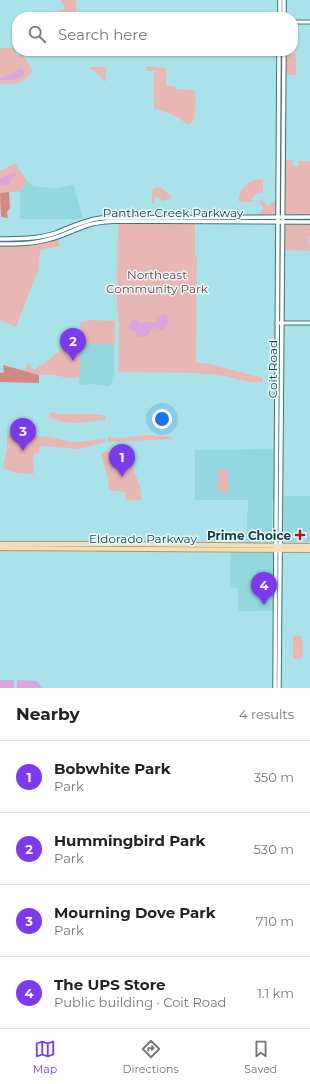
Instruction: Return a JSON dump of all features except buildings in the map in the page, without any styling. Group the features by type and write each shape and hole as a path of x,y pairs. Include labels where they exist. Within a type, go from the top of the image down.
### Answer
{"main road":[{"path":"280,0 280,12"},
{"path":"284,0 284,12"},
{"name":"Coit Road","path":"279,56 281,87 278,490 279,688"},
{"name":"Coit Road","path":"281,87 284,56"},
{"name":"Panther Creek Parkway","path":"0,239 28,239 41,237 56,233 92,219 101,218 280,219"},
{"path":"280,219 310,218"},
{"path":"280,219 310,222"},
{"name":"Panther Creek Parkway","path":"0,244 21,244 44,241 99,222 280,219"},
{"name":"Eldorado Parkway","path":"0,544 245,548 310,546"},
{"name":"Eldorado Parkway","path":"0,548 199,547"},
{"name":"Coit Road","path":"274,688 278,548"},
{"name":"Eldorado Parkway","path":"278,548 310,550"}],"street":[{"path":"298,22 310,22"},
{"path":"280,323 310,323"}],"shaded area":[{"path":"21,68 24,71 24,75 21,77 13,80 0,80 0,78"},
{"path":"15,172 15,177 11,178 10,184 0,186 0,178"},
{"path":"27,181 33,186 40,187 57,188 74,185 83,219 20,219 20,191"},
{"path":"9,192 10,208 7,212 8,218 1,217 0,193"},
{"path":"164,314 167,315 169,319 166,328 161,330 155,328 145,337 138,337 135,331 129,328 130,322 134,319 140,323 147,321 153,322"},
{"path":"80,343 114,344 114,372 111,385 79,385"},
{"path":"3,365 39,375 39,383 0,382 0,373 4,372"},
{"path":"274,449 275,500 272,500 272,540 271,542 247,543 248,500 195,500 195,450"},
{"path":"284,496 310,496 310,542 284,542"},
{"path":"230,551 274,551 274,611 238,611 238,588 230,587"},
{"path":"0,680 14,680 14,688 0,688"},
{"path":"17,681 37,681 42,688 17,688"}],"green space":[{"path":"61,0 76,0 76,12 51,12 59,11 60,9 64,10 65,6 62,4"},
{"path":"0,48 12,48 12,56 24,56 33,71 19,83 0,84"},
{"path":"286,56 296,56 296,75 286,75"},
{"path":"147,66 166,68 166,86 175,86 177,89 195,90 195,114 194,119 190,124 187,124 172,114 154,109 154,71 146,71"},
{"path":"90,67 106,67 106,81 104,81"},
{"path":"285,160 294,160 292,163 296,167 299,165 298,161 310,161 310,215 284,213"},
{"path":"15,163 27,181 20,191 0,193 0,171"},
{"path":"258,179 263,180 263,192 258,192 251,199 253,200 252,202 239,202 240,194 244,187 250,182"},
{"path":"156,187 165,190 171,197 170,199 162,201 157,197 154,199 154,203 152,203 152,190"},
{"path":"262,200 268,206 270,203 275,202 275,215 258,215 264,209 259,202"},
{"name":"Northeast Community Park","path":"118,223 194,223 195,256 197,256 196,362 210,364 263,378 263,382 252,382 218,375 196,373 118,372"},
{"path":"285,223 310,223 310,236 308,237 310,251 285,250"},
{"path":"58,239 60,246 40,250 38,270 16,327 0,320 0,246 24,246"},
{"path":"90,320 115,321 115,344 80,343 80,377 67,378 56,375 39,375 39,383 0,382 0,373 4,372 3,365 25,370 27,363 34,370 61,350 70,333 80,331 80,322"},
{"path":"50,412 105,416 105,420 81,423 63,422 49,418"},
{"path":"14,433 25,433 42,437 45,436 73,442 105,439 105,442 80,449 40,446 39,453 35,453 33,456 34,473 30,474 14,472 3,468 7,450 7,435"},
{"path":"146,435 172,437 172,439 108,442 108,437 121,438"},
{"path":"115,450 131,451 132,464 140,488 141,500 126,500 126,494 124,492 109,490 108,479 101,454"},
{"path":"218,470 228,470 228,492 218,492"},
{"path":"293,636 302,636 303,658 294,659 293,657"}],"place":[{"name":"Hummingbird Park","path":"73,361"},
{"name":"Mourning Dove Park","path":"23,451"},
{"name":"Bobwhite Park","path":"122,477"},
{"name":"Prime Choice","path":"300,535"},
{"name":"The UPS Store","path":"264,605"}]}
